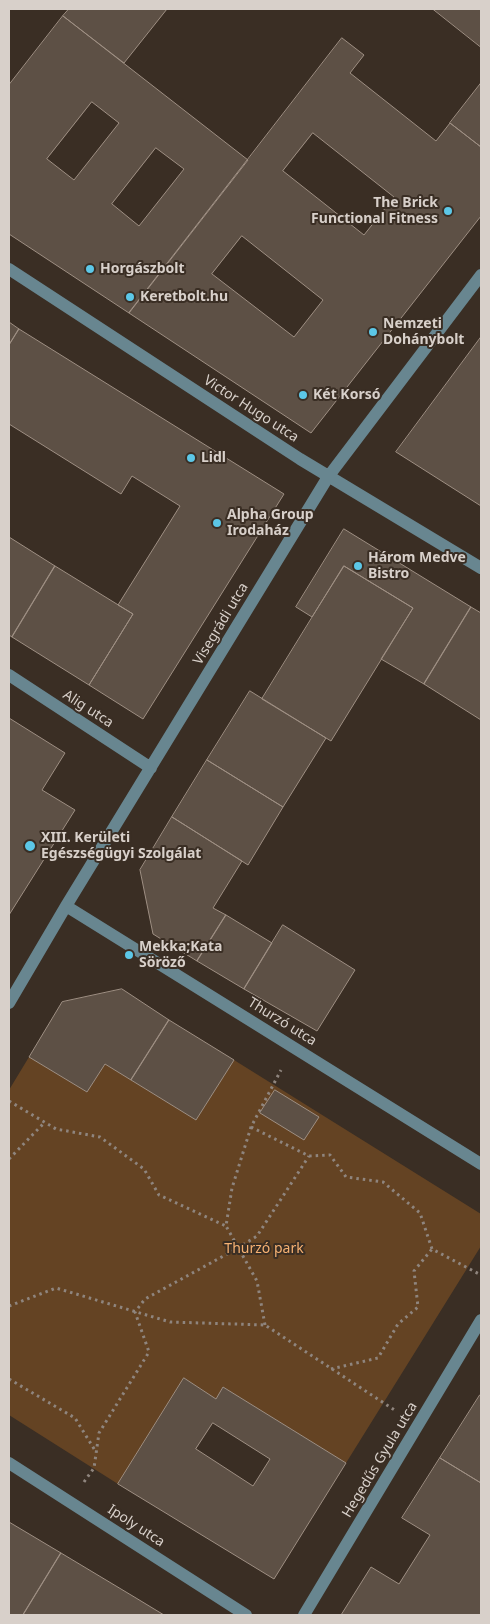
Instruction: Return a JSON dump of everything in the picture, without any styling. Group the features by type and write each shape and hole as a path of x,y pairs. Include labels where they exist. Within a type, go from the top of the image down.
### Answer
{"street":[{"name":"Victor Hugo utca","path":"9,268 328,476 481,568"},
{"name":"Visegrádi utca","path":"9,1003 328,476 481,275"},
{"name":"Alig utca","path":"9,675 151,768"},
{"name":"Thurzó utca","path":"66,906 481,1164"},
{"name":"Hegedűs Gyula utca","path":"304,1615 481,1320"},
{"name":"Ipoly utca","path":"9,1463 246,1615"}],"path":[{"path":"226,1226 232,1188 251,1127 292,1046"},
{"path":"9,1100 56,1130 100,1137 144,1168 159,1195 226,1226 257,1281 265,1324"},
{"path":"9,1159 44,1122"},
{"path":"251,1127 308,1156 330,1155 346,1177 383,1182 420,1214 432,1248 481,1275"},
{"path":"135,1312 145,1299 257,1236 308,1156"},
{"path":"331,1369 378,1358 398,1324 418,1307 414,1271 432,1248"},
{"path":"9,1306 56,1288 170,1322 265,1324 418,1425"},
{"path":"71,1502 94,1468 99,1433 149,1352 135,1312"},
{"path":"9,1379 75,1418 96,1453"}],"green space":[{"name":"Thurzó park","path":"29,1057 87,1092 105,1064 196,1120 234,1060 481,1214 481,1246 346,1463 223,1387 216,1399 184,1378 118,1484 9,1415 9,1090"}],"building":[{"path":"69,9 167,9 124,63 63,16"},
{"path":"433,9 481,9 481,47"},
{"path":"63,16 248,160 129,313 9,234 9,85","holes":["92,102 119,123 74,180 47,159","156,148 184,169 139,226 112,204"]},
{"path":"342,38 364,55 350,73 436,141 450,123 481,147 481,216 311,433 129,313","holes":["313,133 394,197 364,235 283,171","242,236 323,300 294,337 212,274"]},
{"path":"481,83 481,147 450,123"},
{"path":"9,322 19,329 9,345"},
{"name":"Alpha Group Irodaház","path":"19,329 284,494 143,719 89,685 133,614 118,605 180,506 132,476 121,494 9,424 9,345"},
{"path":"481,337 481,506 396,452"},
{"path":"344,529 471,607 424,684 381,659 413,608 344,566 312,617 296,607"},
{"path":"9,537 55,566 12,637 9,635"},
{"path":"55,566 133,614 89,685 12,637"},
{"path":"344,566 413,608 331,741 262,699"},
{"path":"471,607 481,613 481,720 424,684"},
{"path":"250,691 326,738 283,807 207,760"},
{"name":"XIII. Kerületi Egészségügyi Szolgálat","path":"9,718 65,753 42,790 75,810 9,915"},
{"path":"207,760 283,807 248,865 172,817"},
{"path":"172,817 242,861 213,908 226,915 197,961 153,934 140,870"},
{"path":"226,915 272,943 244,989 197,961"},
{"path":"283,925 355,970 317,1031 244,989"},
{"path":"122,989 169,1020 131,1080 105,1064 87,1092 29,1057 62,1002"},
{"path":"169,1020 234,1060 196,1120 131,1080"},
{"path":"275,1090 319,1117 304,1140 260,1113"},
{"path":"184,1378 216,1399 223,1387 346,1463 274,1579 118,1484","holes":["213,1423 270,1459 253,1486 196,1449"]},
{"path":"481,1395 481,1483 440,1458"},
{"path":"440,1458 481,1483 481,1615 341,1615 371,1567 399,1584 430,1535 402,1518"},
{"path":"9,1522 61,1553 23,1615 9,1615"},
{"path":"61,1553 136,1598 164,1615 23,1615"}],"place":[{"name":"The Brick Functional Fitness","path":"448,211"},
{"name":"Horgászbolt","path":"90,269"},
{"name":"Keretbolt.hu","path":"130,297"},
{"name":"Nemzeti Dohánybolt","path":"373,332"},
{"name":"Két Korsó","path":"303,395"},
{"name":"Lidl","path":"191,458"},
{"name":"Alpha Group Irodaház","path":"217,523"},
{"name":"Három Medve Bistro","path":"358,566"},
{"name":"XIII. Kerületi Egészségügyi Szolgálat","path":"30,846"},
{"name":"Mekka;Kata Söröző","path":"129,955"}]}
